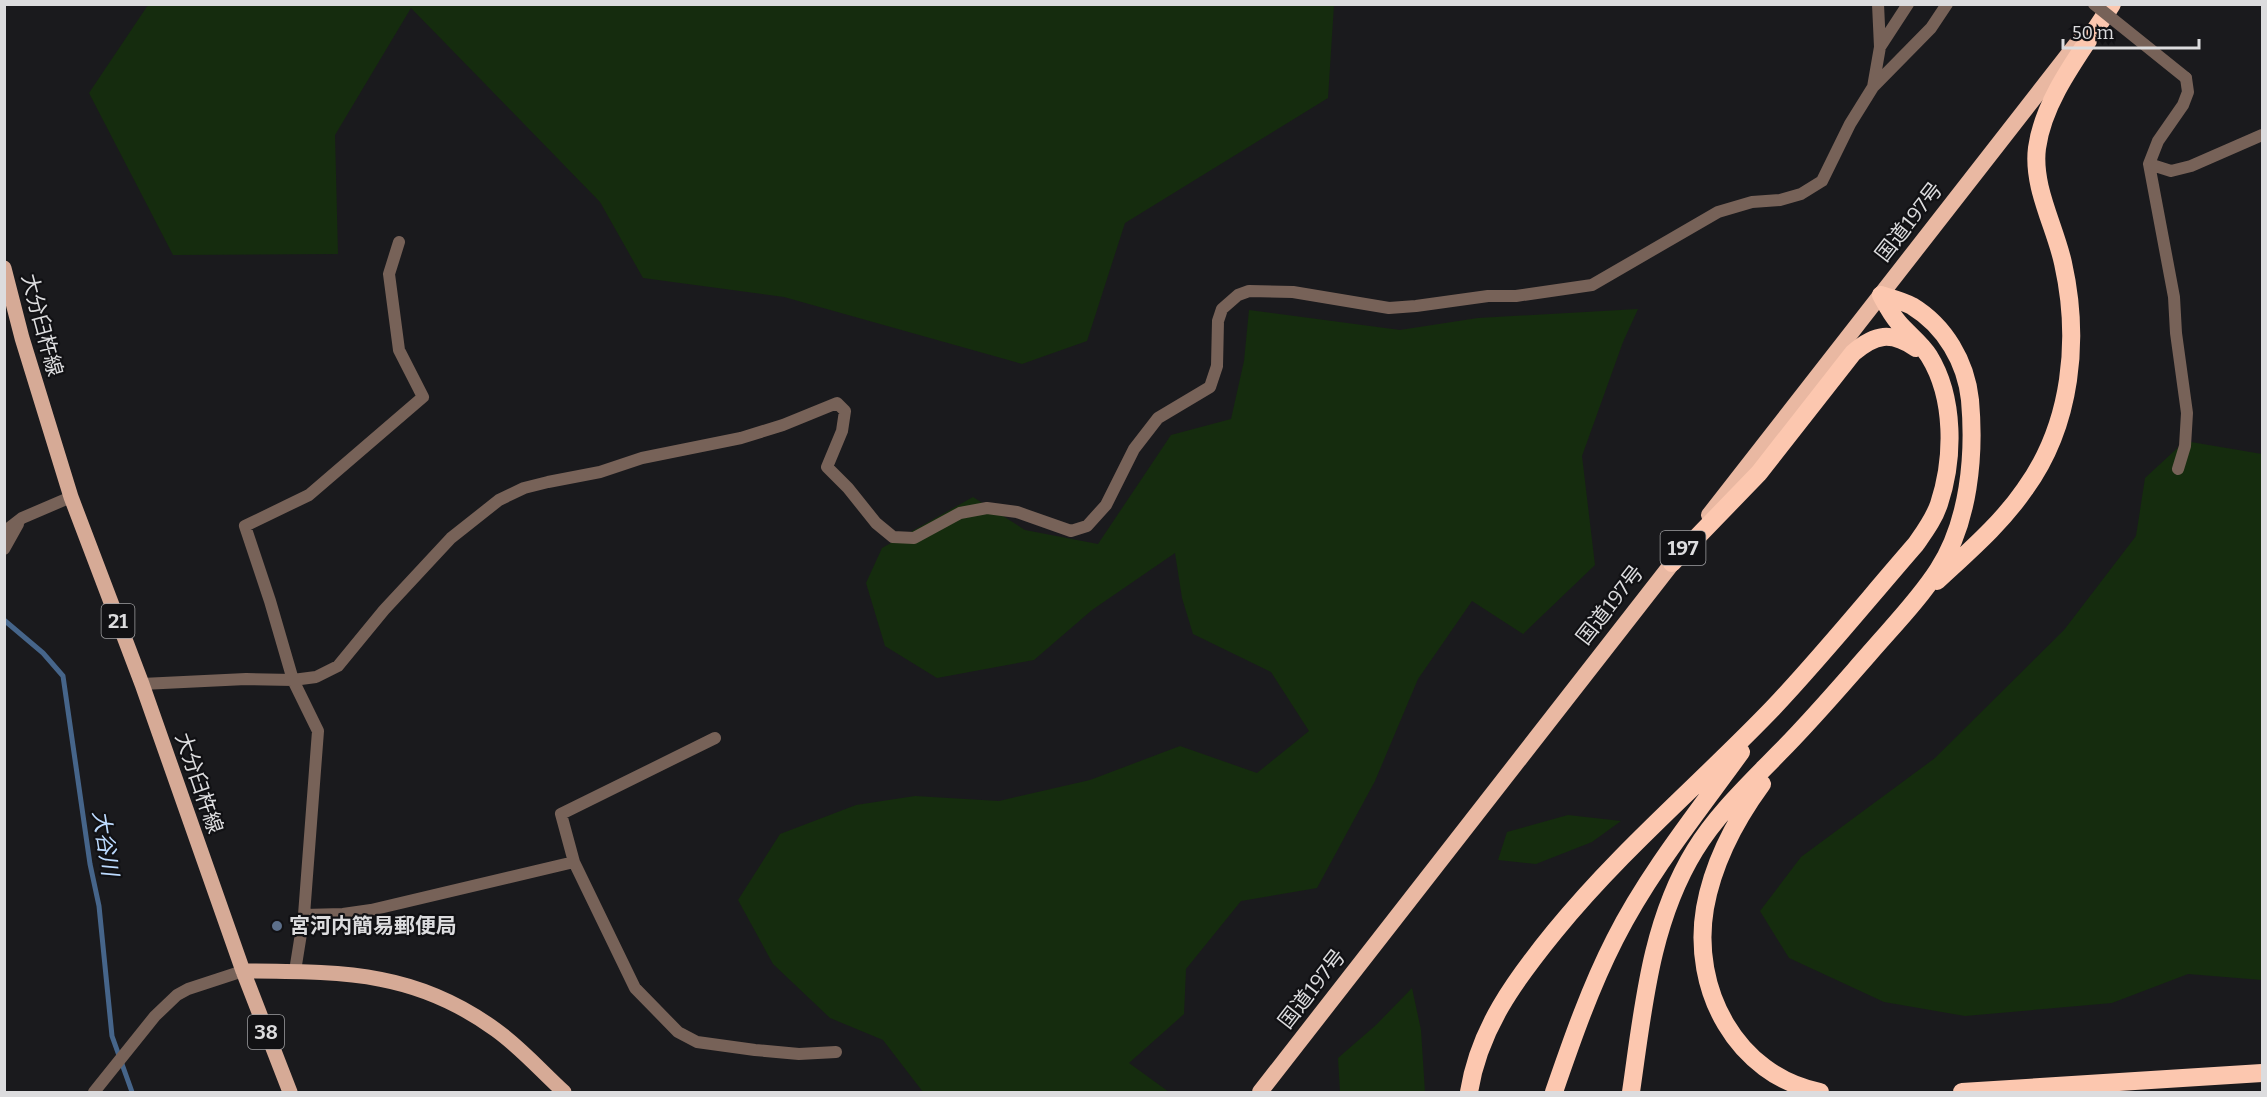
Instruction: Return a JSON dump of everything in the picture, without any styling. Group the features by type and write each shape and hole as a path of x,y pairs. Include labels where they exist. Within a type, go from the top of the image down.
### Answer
{"highway":[{"name":"国道197号","path":"1260,1092 2107,4"},
{"path":"1631,1092 1652,960 1660,931 1681,877 1695,850 1737,797 1800,732 1917,600 1982,539 2026,488 2045,455 2062,410 2071,356 2070,300 2061,250 2040,188 2036,151 2040,131 2055,94 2112,4"},
{"path":"1469,1092 1472,1074 1489,1025 1502,1001 1569,913 1645,833 1774,707 1916,544 1930,524 1944,488 1949,447 1948,421 1938,374 1928,355 1897,321 1881,295"},
{"path":"1881,295 1910,305 1936,326 1958,356 1969,394 1971,450 1966,493 1960,519 1952,543 1939,568 1917,600"},
{"path":"1672,563 1759,473 1853,353 1864,343 1876,337 1889,336 1902,340 1915,347 1938,374"},
{"path":"1554,1092 1585,1007 1616,937 1661,863 1774,707"},
{"path":"1800,732 1748,802 1721,855 1711,881 1705,908 1704,961 1709,988 1719,1014 1732,1037 1766,1070 1786,1082 1820,1092"},
{"path":"1962,1092 2262,1073"}],"main road":[{"name":"大分臼杵線","path":"4,268 22,338 71,497 142,684 243,971"},
{"path":"243,971 350,973 424,989 499,1032 564,1092"},
{"name":"38","path":"243,971 290,1092"}],"street":[{"path":"1873,87 1880,47 1878,4"},
{"path":"1880,47 1908,4"},
{"path":"142,684 246,679 293,680 316,677 338,666 384,610 450,538 499,500 524,488 600,472 642,458 741,438 783,425 837,403 845,411 842,432 827,467 848,488 876,523 893,537 914,538 960,513 987,508 1017,512 1071,531 1087,526 1106,505 1134,449 1158,418 1210,387 1216,366 1218,321 1222,309 1238,295 1250,291 1293,292 1389,308 1488,296 1516,296 1592,285 1718,212 1752,202 1780,200 1801,195 1822,181 1850,124 1873,87 1931,28 1947,4"},
{"path":"2094,4 2186,78 2188,92 2183,105 2158,141 2149,164 2174,297 2176,333 2187,413 2185,446 2178,469"},
{"path":"2149,164 2171,171 2191,166 2262,135"},
{"path":"295,971 304,915 318,731 293,680 245,526 309,495 423,397 399,350 389,273 399,242"},
{"path":"4,532 22,518 71,497"},
{"path":"4,549 22,518"},
{"path":"715,738 561,814 574,861 635,988 678,1032 698,1042 755,1050 800,1054 836,1052"},
{"path":"304,915 343,914 371,910 574,861"},
{"path":"94,1092 168,1002 188,989 243,971"}],"green space":[{"path":"148,5 1334,5 1328,98 1125,223 1087,341 1022,364 784,297 643,278 600,202 411,8 335,135 338,254 173,255 89,93"},
{"path":"1638,309 1623,342 1582,456 1595,565 1523,634 1472,601 1418,679 1375,781 1317,888 1241,901 1186,969 1184,1014 1129,1063 1169,1092 923,1092 883,1040 830,1018 773,964 738,900 780,834 856,805 915,796 999,801 1090,780 1180,746 1257,773 1309,731 1271,672 1193,634 1182,598 1175,553 1092,610 1034,660 937,678 885,646 866,583 882,548 973,497 1025,530 1098,544 1171,435 1231,419 1244,361 1249,310 1400,330 1478,318"},
{"path":"2185,441 2262,454 2262,980 2188,974 2112,1003 1965,1016 1884,1002 1789,958 1760,911 1801,857 1935,758 2064,630 2136,536 2145,478"},
{"path":"1568,815 1621,821 1592,842 1536,864 1498,860 1507,832"},
{"path":"1412,988 1421,1030 1425,1092 1340,1092 1338,1058 1376,1025"}],"waterway":[{"name":"大谷川","path":"4,620 43,653 63,676 90,864 99,906 112,1036 132,1092"}],"place":[{"name":"宮河内簡易郵便局","path":"277,926"}]}
